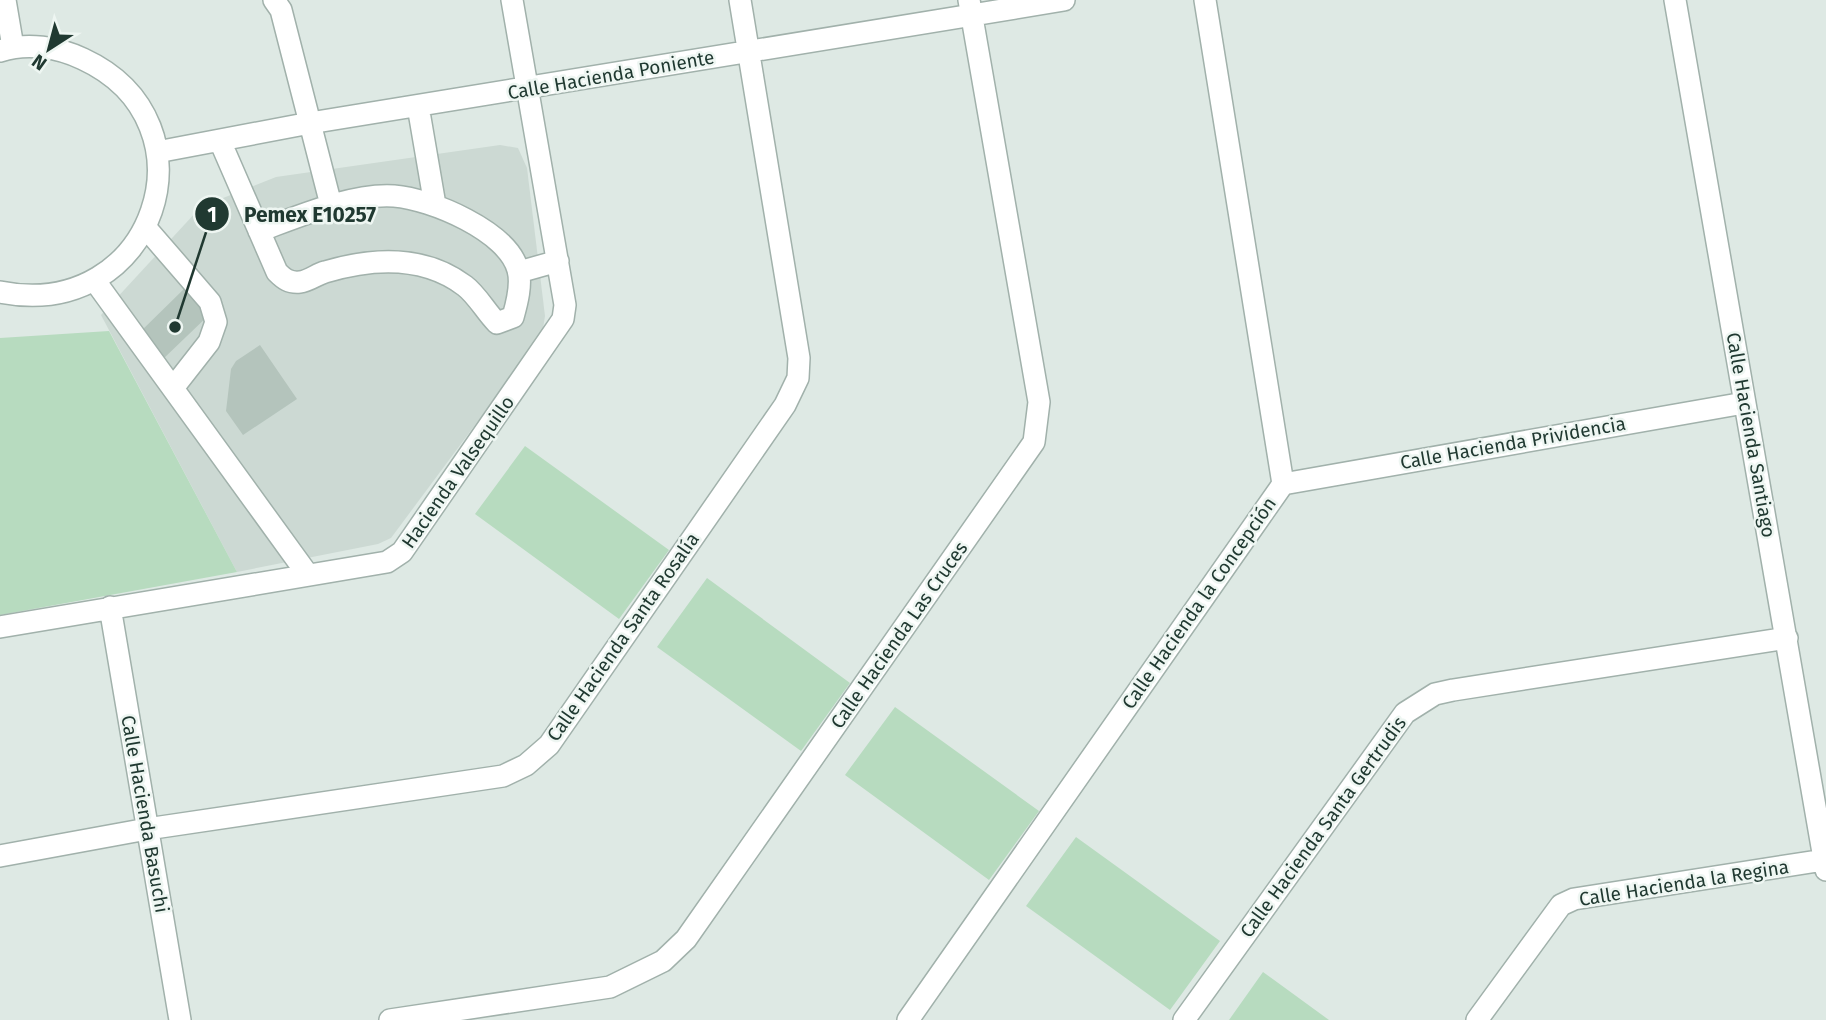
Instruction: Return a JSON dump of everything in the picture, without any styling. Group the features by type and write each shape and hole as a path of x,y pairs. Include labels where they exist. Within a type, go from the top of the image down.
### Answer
{"street":[{"path":"0,292 27,297 62,294 95,281 122,260 146,228 157,191 158,152 140,106 107,70 62,49 6,49 5,0"},
{"path":"274,0 281,10 331,205"},
{"name":"Hacienda Valsequillo","path":"0,627 394,560 402,552 560,327 565,304 512,0"},
{"name":"Calle Hacienda Santa Rosalía","path":"0,856 148,829 503,776 526,765 549,745 785,405 798,378 799,358 740,0"},
{"name":"Calle Hacienda Poniente","path":"158,152 310,123 749,52 970,8 1064,0"},
{"name":"Calle Hacienda la Concepción","path":"908,1020 1283,484 1205,0"},
{"name":"Calle Hacienda Santiago","path":"1675,0 1825,865"},
{"name":"Calle Hacienda Las Cruces","path":"390,1020 610,986 663,961 686,939 1034,442 1039,402 970,8"},
{"path":"418,106 435,205"},
{"path":"220,141 259,231 277,272 287,281 302,282 323,272 382,260 406,261 439,271 467,287 497,323 513,317 518,300 519,272 513,257 491,234 435,205 392,196 331,205 259,231"},
{"path":"146,228 210,302 216,322 209,342 173,388"},
{"path":"519,272 558,261"},
{"path":"95,281 308,575"},
{"name":"Calle Hacienda Prividencia","path":"1283,484 1744,403"},
{"name":"Calle Hacienda Basuchi","path":"110,607 180,1020"},
{"name":"Calle Hacienda Santa Gertrudis","path":"1184,1020 1405,713 1416,703 1452,690 1787,638"},
{"name":"Calle Hacienda la Regina","path":"1477,1020 1561,905 1574,899 1825,865"}],"shaded area":[{"path":"500,145 518,148 527,168 545,316 542,335 391,538 378,544 237,572 101,315 197,211 218,200 276,177"}],"green space":[{"path":"109,331 237,572 0,615 0,338"},
{"path":"525,446 669,550 619,619 475,514"},
{"path":"707,578 850,683 801,751 657,647"},
{"path":"895,707 1039,811 989,880 845,775"},
{"path":"1076,837 1220,941 1170,1010 1026,906"},
{"path":"1263,972 1329,1020 1229,1020"}],"building":[{"path":"187,286 212,312 162,360 137,335"},
{"path":"260,345 297,399 243,435 226,411 231,369 236,361"}],"place":[{"name":"Pemex E10257","path":"175,327"}]}
